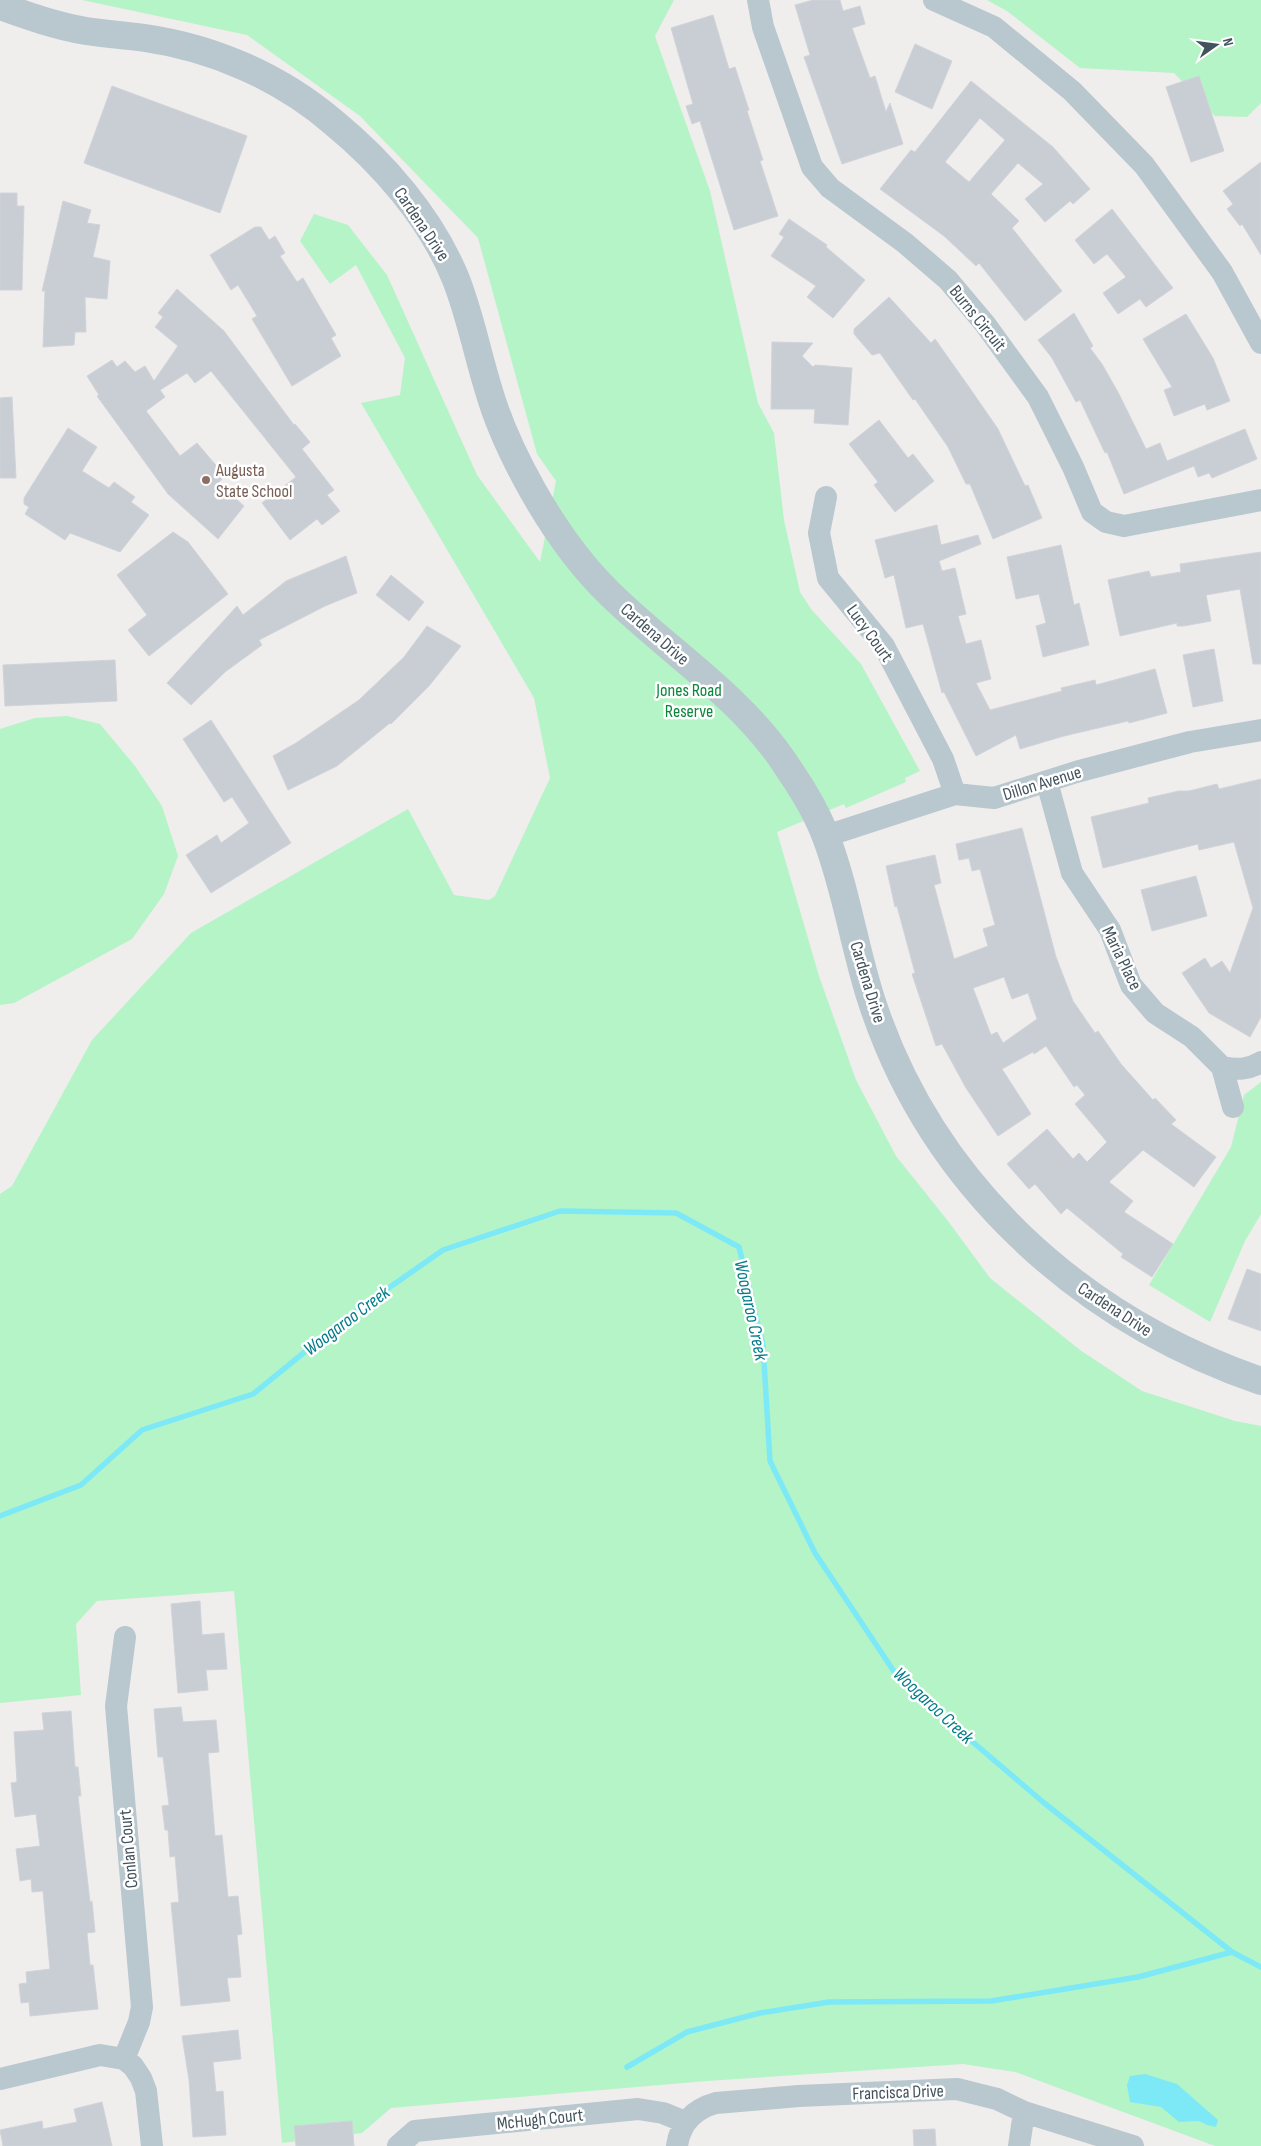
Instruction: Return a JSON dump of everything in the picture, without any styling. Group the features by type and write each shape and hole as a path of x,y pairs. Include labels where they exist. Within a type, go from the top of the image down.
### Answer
{"street":[{"name":"Burns Circuit","path":"758,0 763,27 812,167 830,188 905,243 948,280 985,324 1038,397 1073,467 1092,512 1106,522 1124,526 1261,500"},
{"path":"934,0 994,28 1072,91 1144,165 1222,272 1261,343"},
{"name":"Cardena Drive","path":"0,6 50,23 83,30 149,38 202,50 236,62 300,97 330,119 366,151 396,185 437,242 453,273 465,306 491,399 505,436 534,494 561,536 609,593 743,713 777,752 802,788 826,836 839,876 856,949 873,1005 889,1048 913,1096 934,1132 958,1167 995,1212 1033,1250 1092,1296 1134,1324 1186,1352 1261,1381"},
{"name":"Lucy Court","path":"826,497 819,533 828,578 884,646 943,759 955,794"},
{"name":"Dillon Avenue","path":"826,836 955,794 994,798 1076,772 1190,742 1261,730"},
{"name":"Maria Place","path":"1047,782 1072,873 1110,930 1131,985 1155,1013 1192,1037 1222,1067 1234,1107"},
{"path":"1222,1067 1237,1070 1251,1068 1261,1062"},
{"name":"Conlan Court","path":"124,2059 139,2022 142,2007 116,1706 125,1637"},
{"path":"0,2079 100,2055 124,2059 141,2078 146,2091 152,2146"},
{"name":"Francisca Drive","path":"685,2122 703,2106 730,2101 958,2089 997,2099 1024,2112 1133,2146"},
{"name":"McHugh Court","path":"398,2146 415,2131 638,2109 663,2112 685,2122"},
{"path":"1018,2146 1024,2112"},
{"path":"677,2146 685,2122"}],"green space":[{"name":"Jones Road Reserve","path":"82,0 674,0 655,36 710,191 758,403 774,433 784,520 800,592 811,609 861,664 920,771 905,778 906,782 846,808 844,804 777,832 819,976 856,1080 896,1156 948,1221 990,1278 1080,1350 1142,1391 1235,1421 1261,1426 1261,2146 1215,2146 1015,2072 963,2064 707,2081 391,2108 362,2133 282,2143 234,1591 97,1601 76,1624 81,1695 0,1703 0,1194 12,1186 92,1040 191,933 408,809 454,895 489,900 495,896 550,778 534,698 361,403 400,395 405,358 356,265 330,284 300,241 314,214 348,225 387,275 477,475 540,562 556,481 537,454 478,238 360,116 247,35"},
{"path":"987,0 1261,0 1261,103 1247,117 1215,116 1174,73 1080,68 1007,11"},
{"path":"67,716 100,724 135,766 162,806 178,856 164,894 132,939 14,1003 0,1005 0,729 35,718"},
{"path":"1261,1082 1261,1214 1245,1241 1210,1322 1149,1285 1231,1147 1244,1095"}],"water":[{"path":"1145,2074 1177,2084 1218,2120 1216,2127 1199,2121 1179,2122 1161,2107 1130,2102 1127,2085 1130,2076"}],"building":[{"path":"813,0 840,0 843,11 860,6 865,24 852,28 870,78 875,76 886,112 890,103 903,144 842,164 804,57 810,55 795,5"},
{"path":"713,15 729,69 735,67 749,110 747,111 763,160 760,161 778,216 734,230 700,121 692,124 686,106 693,104 671,28"},
{"path":"915,44 952,61 932,109 895,92"},
{"path":"1199,76 1224,151 1191,162 1166,87"},
{"path":"971,81 1053,147 1090,189 1073,204 1070,201 1045,222 1025,199 1043,184 1018,163 991,194 1019,221 1012,228 1062,291 1025,321 979,263 976,266 944,236 880,189 911,150 915,152","holes":["980,118 1005,140 969,182 945,162"]},
{"path":"112,86 247,136 220,213 84,163"},
{"path":"1261,162 1261,255 1242,224 1240,226 1227,209 1233,204 1223,191"},
{"path":"0,193 17,193 17,206 24,206 22,290 0,290"},
{"path":"63,201 91,210 87,223 100,225 93,257 110,261 107,299 85,297 86,332 75,332 74,345 43,347 45,291 42,291"},
{"path":"1112,209 1173,288 1146,307 1140,299 1118,314 1103,293 1126,277 1107,254 1094,264 1075,240"},
{"path":"789,219 827,245 826,247 865,280 833,318 807,297 816,286 771,256 784,237 779,234"},
{"path":"255,227 261,227 269,240 275,236 285,253 280,256 297,282 303,278 336,335 331,338 341,356 292,386 252,319 257,316 238,285 231,290 210,255"},
{"path":"177,289 224,331 294,425 310,442 302,449 334,490 327,495 340,511 322,525 317,519 290,540 262,503 296,477 211,371 195,383 187,373 160,390 165,397 146,411 180,456 197,443 225,476 218,483 244,506 218,539 168,494 97,396 99,395 87,376 112,360 117,367 125,361 135,372 145,366 154,381 178,346 155,327 163,317 158,313"},
{"path":"889,297 931,343 935,339 969,387 998,429 1025,486 1028,485 1042,518 993,539 970,484 966,484 948,447 880,353 872,355 854,334 854,329"},
{"path":"1074,313 1093,346 1090,348 1102,364 1119,394 1146,449 1160,443 1167,461 1245,429 1257,459 1212,478 1209,473 1198,477 1194,466 1124,494 1107,452 1105,453 1080,400 1076,402 1052,358 1038,340"},
{"path":"1186,314 1213,358 1230,401 1207,410 1205,404 1174,416 1164,390 1172,387 1143,339"},
{"path":"772,342 813,343 802,356 813,367 815,365 852,368 848,425 814,423 815,409 771,409"},
{"path":"12,397 16,478 0,478 0,398"},
{"path":"879,420 908,458 913,454 934,481 895,512 874,485 878,482 849,444"},
{"path":"68,428 97,447 82,471 109,488 114,482 135,497 131,502 149,515 120,552 70,533 65,540 25,514 29,507 24,504 24,498"},
{"path":"937,525 941,545 978,535 981,544 939,561 942,571 955,568 966,614 958,616 966,644 981,640 991,679 976,683 990,710 1062,691 1061,688 1095,680 1096,685 1155,669 1167,713 1064,736 1020,749 1016,735 976,756 944,692 942,693 923,624 906,628 894,575 885,578 875,540"},
{"path":"173,532 188,542 228,594 149,656 128,630 147,615 117,575"},
{"path":"1061,545 1074,605 1079,603 1089,645 1043,657 1036,626 1046,623 1039,594 1016,599 1007,557"},
{"path":"1261,552 1261,664 1253,664 1240,589 1206,595 1211,621 1184,626 1177,626 1177,623 1120,636 1108,580 1149,571 1151,577 1181,572 1180,564"},
{"path":"346,556 357,593 325,606 259,640 262,645 225,672 191,705 167,683 237,606 243,615 286,581"},
{"path":"391,575 424,602 409,621 376,595"},
{"path":"427,626 461,646 429,686 391,724 337,766 288,790 273,756 296,743 359,700 404,657"},
{"path":"1214,649 1223,701 1193,707 1183,655"},
{"path":"115,660 117,701 5,706 3,665"},
{"path":"211,720 291,843 211,893 186,855 217,835 221,843 249,823 232,797 224,802 183,739"},
{"path":"1261,779 1261,1017 1250,1037 1209,1013 1182,973 1205,958 1211,968 1222,961 1230,973 1253,908 1234,842 1199,850 1198,844 1103,868 1091,817 1149,803 1148,798 1179,791 1189,791 1217,784 1219,789"},
{"path":"1022,828 1056,957 1073,1001 1095,1033 1098,1031 1121,1064 1153,1100 1155,1098 1176,1120 1171,1124 1216,1157 1194,1187 1143,1150 1109,1182 1133,1201 1124,1212 1173,1244 1152,1277 1121,1257 1123,1254 1067,1208 1061,1214 1035,1184 1029,1189 1007,1164 1047,1129 1073,1159 1079,1153 1087,1162 1107,1142 1075,1104 1085,1095 1077,1085 1074,1087 1046,1046 1034,1054 1033,1052 1002,1069 1031,1114 998,1136 966,1088 942,1044 936,1046 912,974 915,973 897,906 895,907 886,866 935,855 941,883 934,885 954,959 988,946 983,929 995,925 980,869 972,871 969,858 959,860 956,844","holes":["1004,977 1012,999 1028,993 1037,1019 1003,1043 997,1032 991,1035 973,988"]},
{"path":"1196,876 1207,916 1152,931 1141,890"},
{"path":"1247,1269 1261,1274 1261,1331 1228,1319"},
{"path":"200,1601 202,1635 224,1633 227,1669 206,1670 208,1690 178,1693 171,1604"},
{"path":"181,1707 183,1722 216,1720 219,1752 208,1753 215,1836 222,1835 228,1897 238,1896 242,1934 237,1935 241,1977 227,1978 230,2001 181,2006 171,1903 179,1902 175,1856 170,1857 168,1830 165,1830 162,1806 169,1805 163,1757 158,1757 154,1709"},
{"path":"71,1711 75,1767 78,1767 81,1796 78,1796 81,1824 95,1932 87,1933 90,1965 93,1965 98,2009 30,2016 29,2002 21,2003 19,1984 27,1983 26,1972 50,1969 43,1891 32,1892 31,1879 20,1881 16,1849 40,1846 36,1814 15,1817 11,1783 17,1782 14,1732 44,1730 42,1713"},
{"path":"238,2030 241,2059 213,2062 216,2092 223,2091 226,2135 193,2137 189,2080 182,2036"},
{"path":"102,2102 112,2146 3,2146 0,2130 42,2121 43,2129 77,2122 74,2109"},
{"path":"352,2121 354,2146 296,2146 294,2126"},
{"path":"935,2129 936,2146 914,2146 913,2130"}],"waterway":[{"name":"Woogaroo Creek","path":"0,1516 81,1485 142,1430 253,1394 350,1315 443,1250 560,1211 676,1213 739,1247 763,1345 770,1461 815,1553 899,1679 1043,1802 1232,1952 1261,1967"},
{"path":"627,2067 687,2032 760,2013 829,2002 991,2001 1138,1977 1232,1952"}],"place":[{"name":"Augusta State School","path":"206,480"}]}
